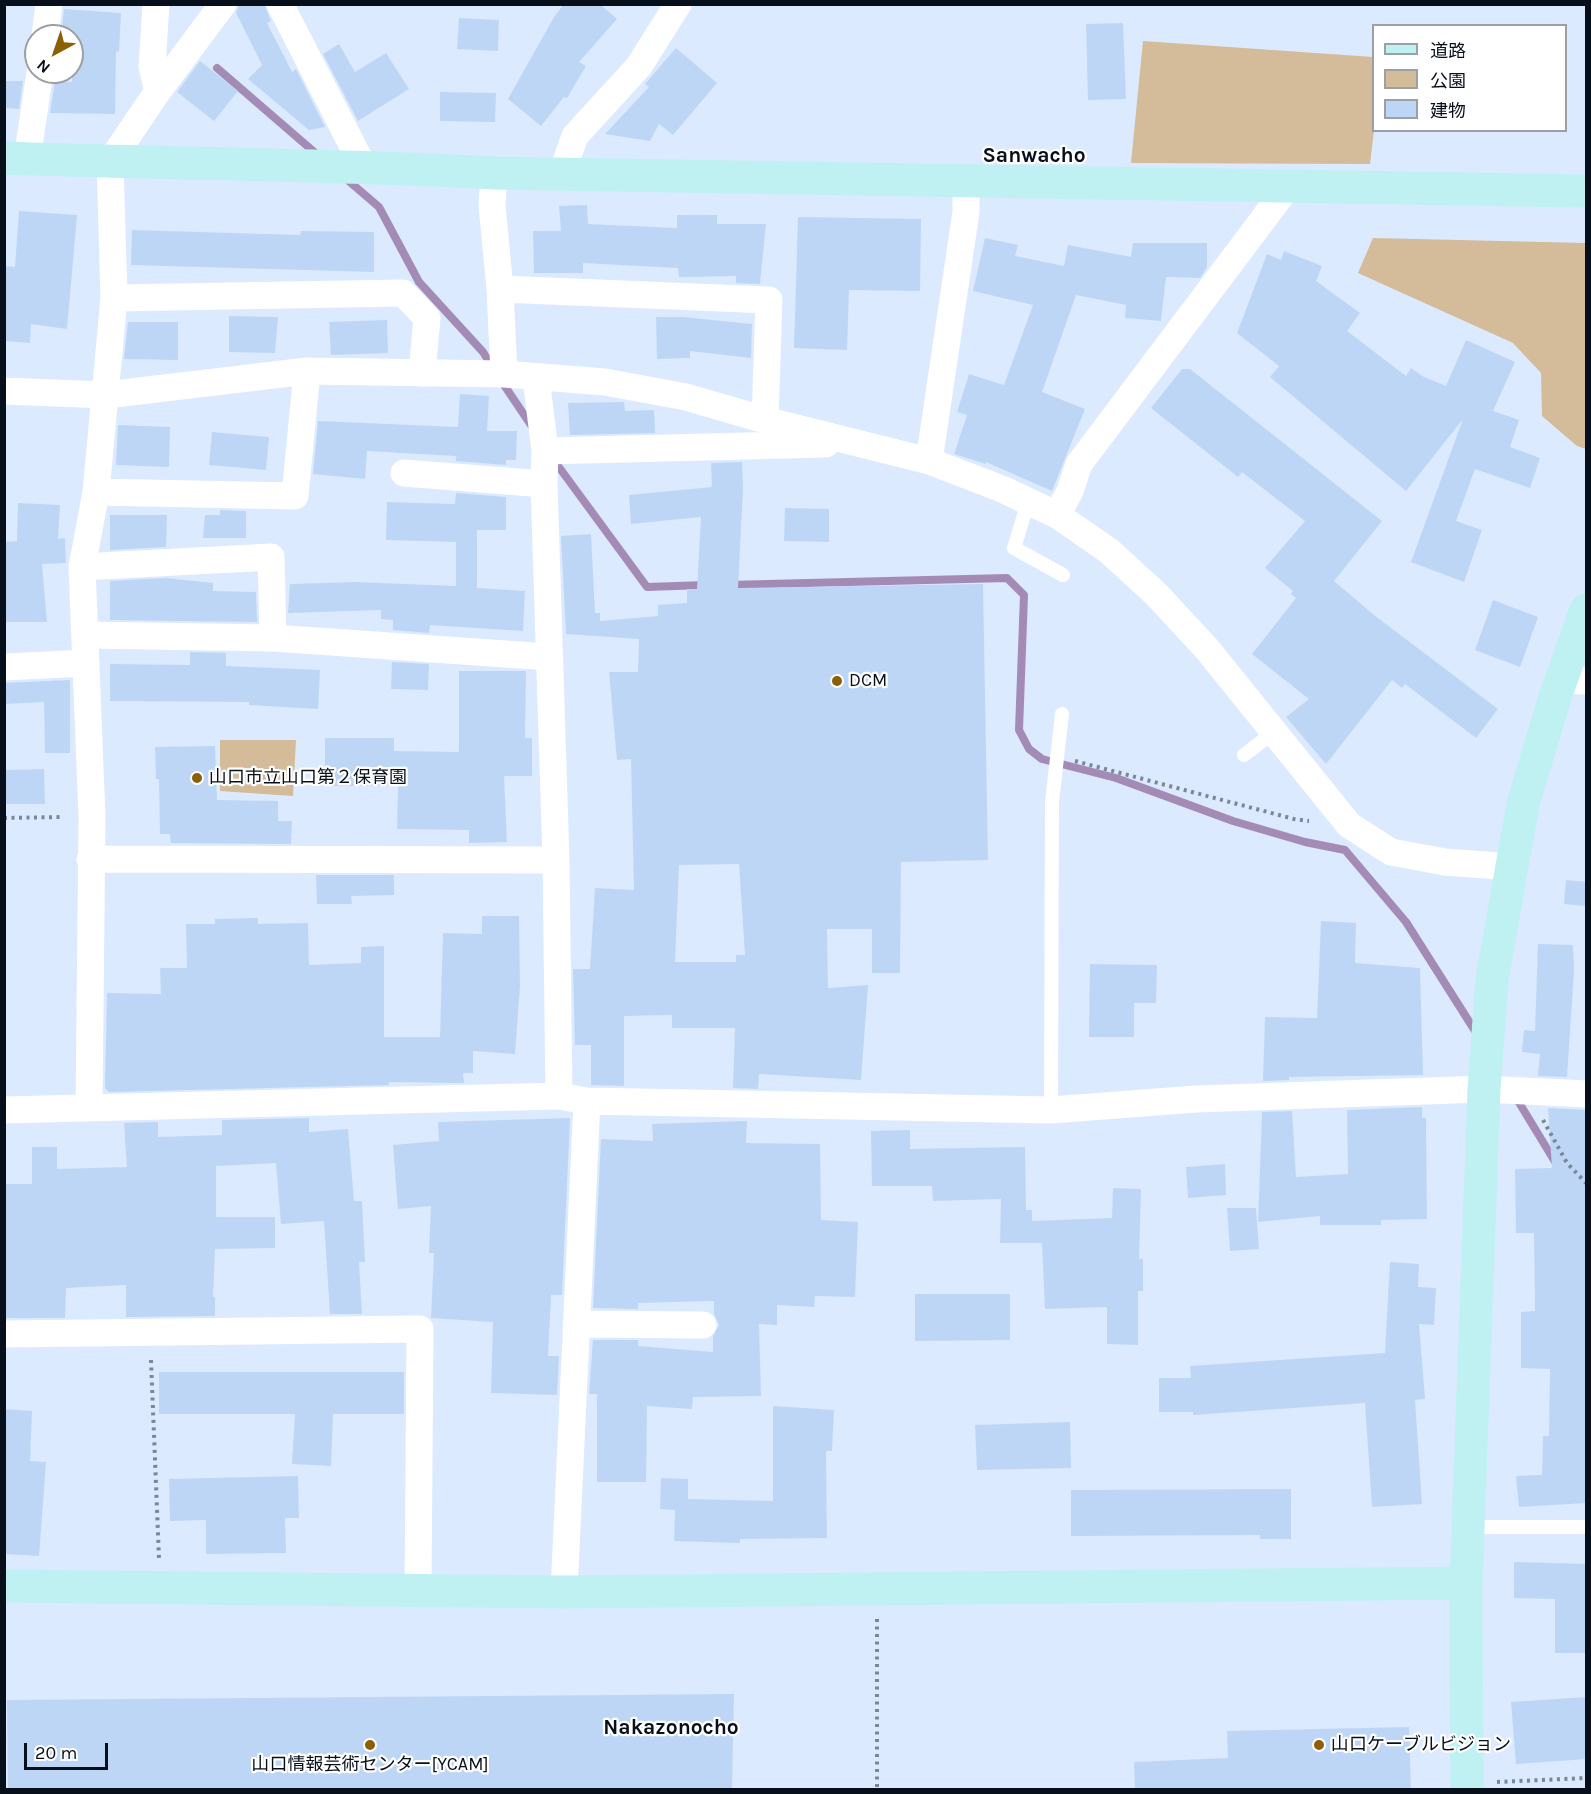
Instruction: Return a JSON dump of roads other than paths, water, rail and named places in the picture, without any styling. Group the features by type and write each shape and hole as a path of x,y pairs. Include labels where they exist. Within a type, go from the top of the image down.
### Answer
{"street":[{"path":"46,24 49,4"},
{"path":"156,4 152,68 158,91"},
{"path":"90,1108 92,816 82,567 96,492 114,298 110,162 158,91 223,4"},
{"path":"280,4 363,166"},
{"path":"562,173 575,136 639,66 678,4"},
{"path":"37,84 16,158 110,162 363,166 494,172 966,182 1587,191"},
{"path":"494,172 492,206 500,289 504,374"},
{"path":"929,461 966,212 966,182"},
{"path":"1057,515 1070,491 1079,464 1289,185"},
{"path":"500,289 769,300 765,420"},
{"path":"114,298 403,293 427,318 422,373"},
{"path":"96,492 295,496 307,371"},
{"path":"4,391 106,395 307,371 504,374 605,382 686,396 765,420 929,461 1057,515 1109,552 1156,594 1207,649 1348,825 1391,852 1445,862 1513,867"},
{"path":"536,378 545,451 544,484 556,860 559,1096"},
{"path":"545,451 863,443"},
{"path":"404,473 544,484"},
{"path":"82,567 271,557 273,639"},
{"path":"1466,1786 1466,1583 1484,1089 1492,979 1523,804 1574,680 1587,610"},
{"path":"85,635 273,639 549,657"},
{"path":"4,667 86,663"},
{"path":"90,859 556,860"},
{"path":"4,1110 559,1096 587,1101 1051,1110 1196,1099 1484,1089 1587,1094"},
{"path":"564,1592 587,1101"},
{"path":"577,1324 703,1325"},
{"path":"4,1334 420,1329 418,1592"},
{"path":"4,1586 564,1592 1466,1583"}],"lane":[{"path":"1028,502 1014,548 1063,575"},
{"path":"1051,1110 1052,802 1062,714"},
{"path":"1244,755 1274,732"},
{"path":"1468,1527 1587,1527"}],"waterway":[{"path":"217,68 320,157"},
{"path":"344,177 379,207 419,282 483,352 493,368"},
{"path":"500,379 533,428"},
{"path":"553,459 647,587 706,585"},
{"path":"728,585 1007,578 1024,595 1019,730 1029,749 1042,759 1116,778 1233,821 1305,842 1345,850 1406,922 1477,1034"},
{"path":"1515,1096 1557,1165"}],"place":[{"name":"DCM","path":"837,681"},
{"name":"山口市立山口第２保育園","path":"197,778"},
{"name":"山口情報芸術センター[YCAM]","path":"370,1745"},
{"name":"山口ケーブルビジョン","path":"1319,1745"}],"district":[{"name":"Sanwacho","path":"1034,156"},
{"name":"Nakazonocho","path":"671,1728"}]}
